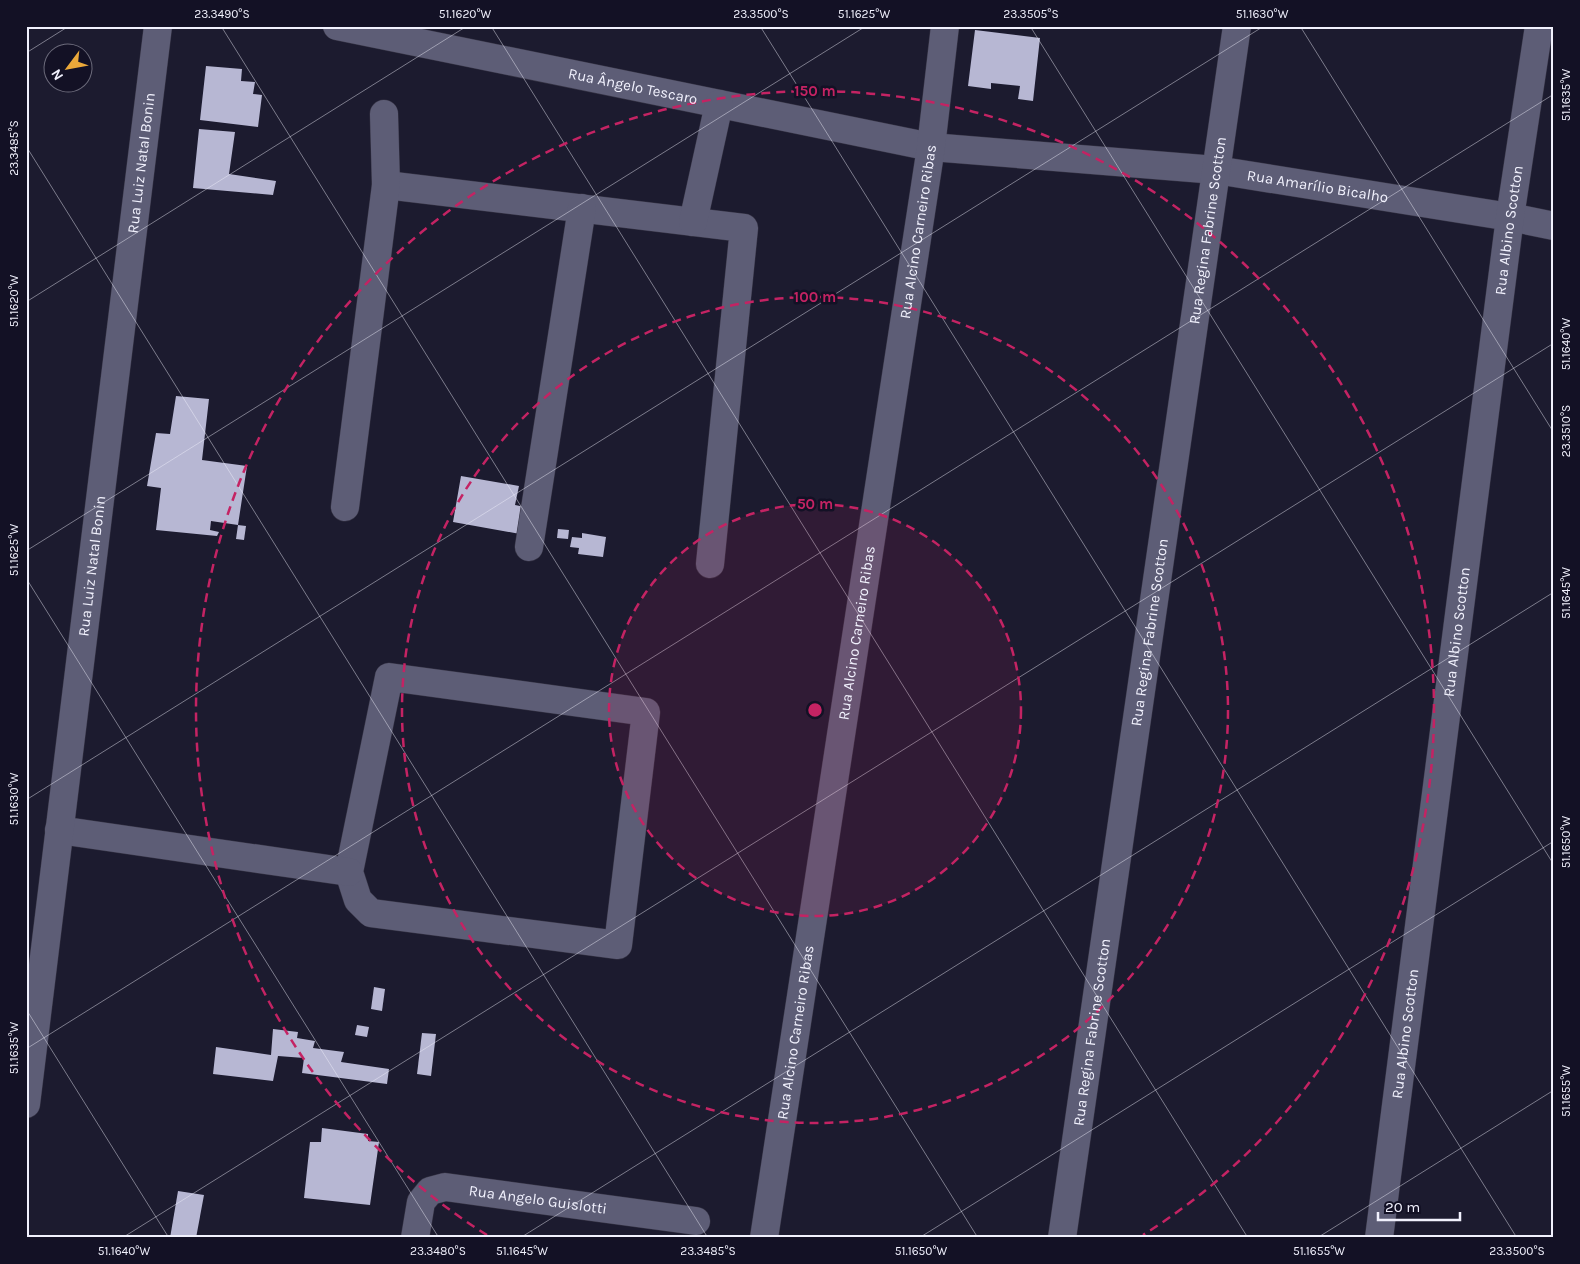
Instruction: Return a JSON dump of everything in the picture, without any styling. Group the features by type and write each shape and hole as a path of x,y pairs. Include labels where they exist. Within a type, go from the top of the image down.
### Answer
{"street":[{"name":"Rua Luiz Natal Bonin","path":"26,1104 158,26"},
{"name":"Rua Ângelo Tescaro","path":"337,26 931,147"},
{"name":"Rua Alcino Carneiro Ribas","path":"764,1238 931,147 945,26"},
{"name":"Rua Regina Fabrine Scotton","path":"1062,1238 1237,26"},
{"name":"Rua Albino Scotton","path":"1378,1238 1510,217 1539,26"},
{"path":"693,222 719,104"},
{"path":"345,507 386,185 384,114"},
{"name":"Rua Amarílio Bicalho","path":"931,147 1216,170 1510,217 1554,226"},
{"path":"386,185 744,228 710,564"},
{"path":"529,546 582,208"},
{"path":"389,677 646,712 618,945 372,913 358,900 349,872 389,677"},
{"path":"59,830 349,872"},
{"name":"Rua Angelo Guislotti","path":"415,1238 421,1202 430,1192 445,1187 696,1221"}],"building":[{"path":"975,30 1040,38 1033,101 1018,99 1020,86 991,83 991,89 968,86"},
{"path":"206,66 242,69 241,81 255,82 253,94 262,95 258,127 200,120"},
{"path":"199,129 235,132 229,174 276,181 273,195 193,188"},
{"path":"176,396 209,399 202,460 247,466 238,525 211,521 210,530 219,532 217,536 156,530 161,488 147,486 156,433 170,434"},
{"path":"461,476 519,486 515,505 525,507 520,534 453,522"},
{"path":"238,525 246,526 244,540 236,539"},
{"path":"558,529 569,530 568,539 557,538"},
{"path":"582,533 606,537 603,557 578,554 579,548 570,547 572,537 582,538"},
{"path":"374,987 385,989 382,1011 371,1009"},
{"path":"357,1025 369,1027 367,1037 355,1035"},
{"path":"273,1029 298,1032 297,1038 315,1041 313,1048 344,1052 341,1062 389,1069 387,1084 302,1073 304,1058 278,1056 273,1081 213,1074 216,1047 271,1055"},
{"path":"422,1033 436,1034 431,1076 417,1074"},
{"path":"322,1128 368,1134 368,1141 379,1142 370,1205 304,1198 310,1142 321,1142"},
{"path":"178,1191 204,1195 196,1238 170,1238"}]}
